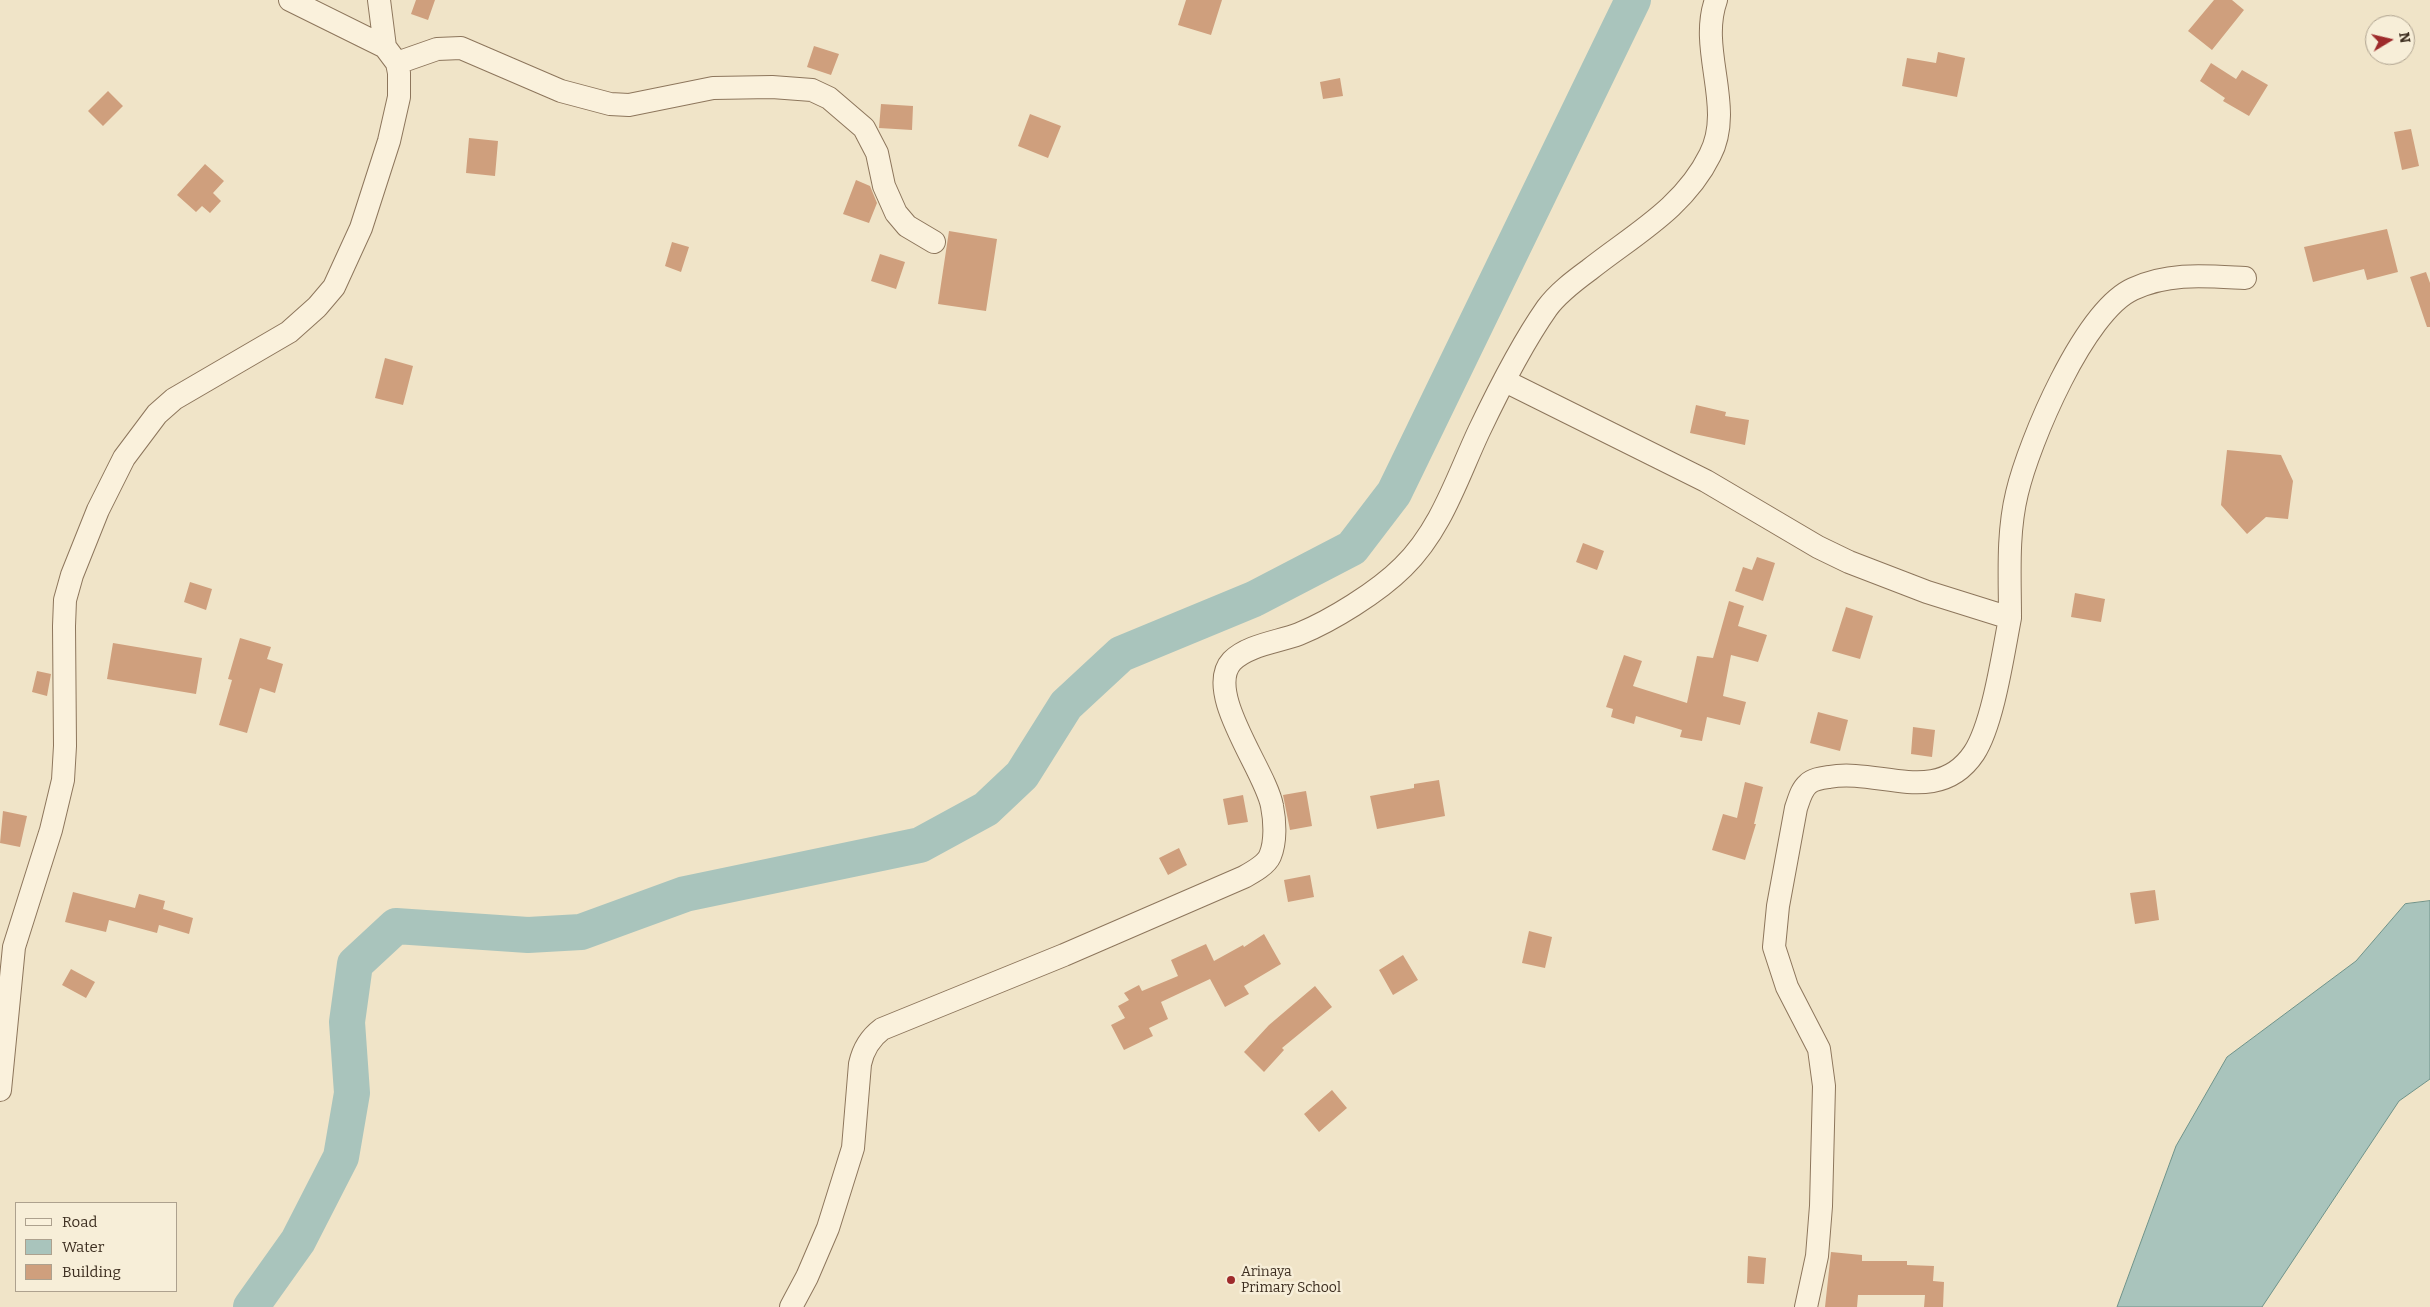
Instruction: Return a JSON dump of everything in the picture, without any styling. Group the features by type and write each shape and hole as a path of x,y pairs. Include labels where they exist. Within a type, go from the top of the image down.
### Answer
{"street":[{"path":"290,0 391,55 461,48 561,91 610,104 629,105 713,88 772,86 812,90 829,98 864,128 877,153 884,186 896,213 907,226 934,242"},
{"path":"0,1090 7,947 51,830 63,780 65,600 72,575 98,510 124,458 157,414 174,399 289,332 317,307 334,287 360,228 389,142 399,97 399,73 391,55 379,0"},
{"path":"790,1307 808,1277 828,1228 853,1148 860,1064 862,1054 874,1035 882,1029 1064,955 1244,877 1269,858 1274,838 1272,804 1242,742 1223,687 1224,671 1234,659 1247,651 1300,633 1323,622 1381,586 1417,553 1434,529 1527,339 1549,305 1568,286 1661,217 1684,194 1712,154 1717,131 1718,105 1710,26 1716,0"},
{"path":"1806,1307 1817,1256 1821,1206 1824,1086 1819,1049 1787,987 1774,948 1778,906 1796,808 1802,793 1808,784 1817,779 1860,775 1901,782 1923,783 1938,781 1949,776 1973,755 1981,742 1988,719 2010,618 2011,526 2017,493 2040,427 2084,339 2115,300 2153,281 2197,276 2245,278"},
{"path":"1506,381 1706,480 1818,547 1849,562 1927,592 2010,618"}],"water":[{"path":"2430,901 2430,1079 2399,1101 2262,1307 2117,1307 2176,1146 2227,1057 2356,961 2405,904"}],"building":[{"path":"416,0 435,0 428,20 411,14"},
{"path":"1186,0 1222,0 1211,35 1178,25"},
{"path":"2214,0 2232,0 2244,10 2212,50 2188,31"},
{"path":"814,46 839,54 831,75 807,67"},
{"path":"1938,52 1965,58 1957,97 1902,86 1907,58 1936,63"},
{"path":"2211,63 2236,79 2242,70 2268,85 2249,116 2223,101 2225,98 2200,81"},
{"path":"1340,78 1343,96 1323,99 1320,82"},
{"path":"108,91 123,106 103,126 88,111"},
{"path":"881,104 913,106 912,130 879,128"},
{"path":"1030,114 1061,126 1048,158 1018,146"},
{"path":"2411,129 2419,166 2402,170 2394,132"},
{"path":"469,138 498,141 495,176 466,173"},
{"path":"205,164 224,181 213,193 221,201 210,213 202,206 196,212 177,195"},
{"path":"856,180 870,186 877,203 869,223 843,214"},
{"path":"2387,229 2398,272 2367,280 2364,269 2313,282 2304,247"},
{"path":"949,231 997,239 986,311 938,304"},
{"path":"672,242 689,247 681,272 665,266"},
{"path":"880,254 905,262 896,289 871,281"},
{"path":"2426,272 2430,283 2430,327 2427,327 2410,277"},
{"path":"385,358 413,366 403,405 375,398"},
{"path":"1696,405 1726,412 1725,416 1749,420 1745,445 1690,433"},
{"path":"2227,450 2281,455 2293,481 2288,519 2266,517 2247,534 2221,505"},
{"path":"1583,543 1604,551 1597,570 1576,562"},
{"path":"1757,557 1775,563 1763,601 1735,591 1743,567 1752,570"},
{"path":"190,582 212,589 206,610 184,602"},
{"path":"2075,593 2105,599 2101,622 2071,617"},
{"path":"1729,601 1744,606 1738,626 1767,635 1758,662 1731,655 1723,696 1746,702 1740,725 1707,717 1702,741 1680,737 1682,730 1636,716 1634,724 1611,717 1613,709 1606,707 1624,655 1642,661 1633,686 1687,703 1697,656 1713,658"},
{"path":"1846,607 1873,616 1860,659 1832,651"},
{"path":"240,638 271,647 267,659 283,664 275,693 260,688 247,733 219,725 232,680 228,679"},
{"path":"113,643 202,658 196,694 107,679"},
{"path":"37,671 51,674 47,696 32,692"},
{"path":"1818,712 1848,720 1840,751 1810,743"},
{"path":"1913,727 1935,730 1932,757 1911,754"},
{"path":"1439,780 1445,816 1377,829 1370,796 1414,788 1414,784"},
{"path":"1745,782 1763,787 1754,824 1756,824 1745,860 1712,850 1723,814 1737,818"},
{"path":"1306,791 1312,826 1290,830 1283,795"},
{"path":"1243,795 1248,822 1228,825 1223,799"},
{"path":"3,811 27,816 20,847 0,843"},
{"path":"1179,848 1187,865 1168,875 1159,858"},
{"path":"1310,875 1314,897 1288,902 1284,880"},
{"path":"2155,890 2159,920 2135,924 2130,893"},
{"path":"73,892 135,908 139,894 165,901 163,909 193,918 189,934 159,925 157,933 109,920 106,932 65,922"},
{"path":"1529,931 1552,937 1545,968 1522,963"},
{"path":"1264,934 1281,964 1244,986 1249,994 1225,1007 1210,979 1161,1002 1168,1019 1149,1028 1153,1036 1124,1050 1111,1025 1125,1018 1118,1006 1129,1000 1124,993 1139,985 1142,991 1178,976 1171,960 1206,944 1214,961 1243,945 1244,947"},
{"path":"1403,955 1418,980 1393,995 1379,970"},
{"path":"71,969 95,982 86,998 62,985"},
{"path":"1315,986 1332,1007 1282,1048 1284,1050 1264,1072 1244,1052 1269,1025"},
{"path":"1332,1090 1347,1108 1319,1132 1304,1114"},
{"path":"1831,1252 1862,1255 1862,1261 1907,1261 1907,1265 1934,1266 1933,1281 1944,1282 1943,1307 1924,1307 1925,1295 1858,1295 1857,1307 1825,1307"},
{"path":"1748,1256 1766,1258 1764,1284 1747,1283"}],"waterway":[{"path":"251,1307 298,1241 341,1157 352,1093 347,1022 355,964 396,926 528,935 581,932 685,894 920,845 986,809 1022,775 1066,705 1121,654 1254,599 1352,548 1394,493 1633,0"}],"place":[{"name":"Arinaya Primary School","path":"1231,1280"}]}
